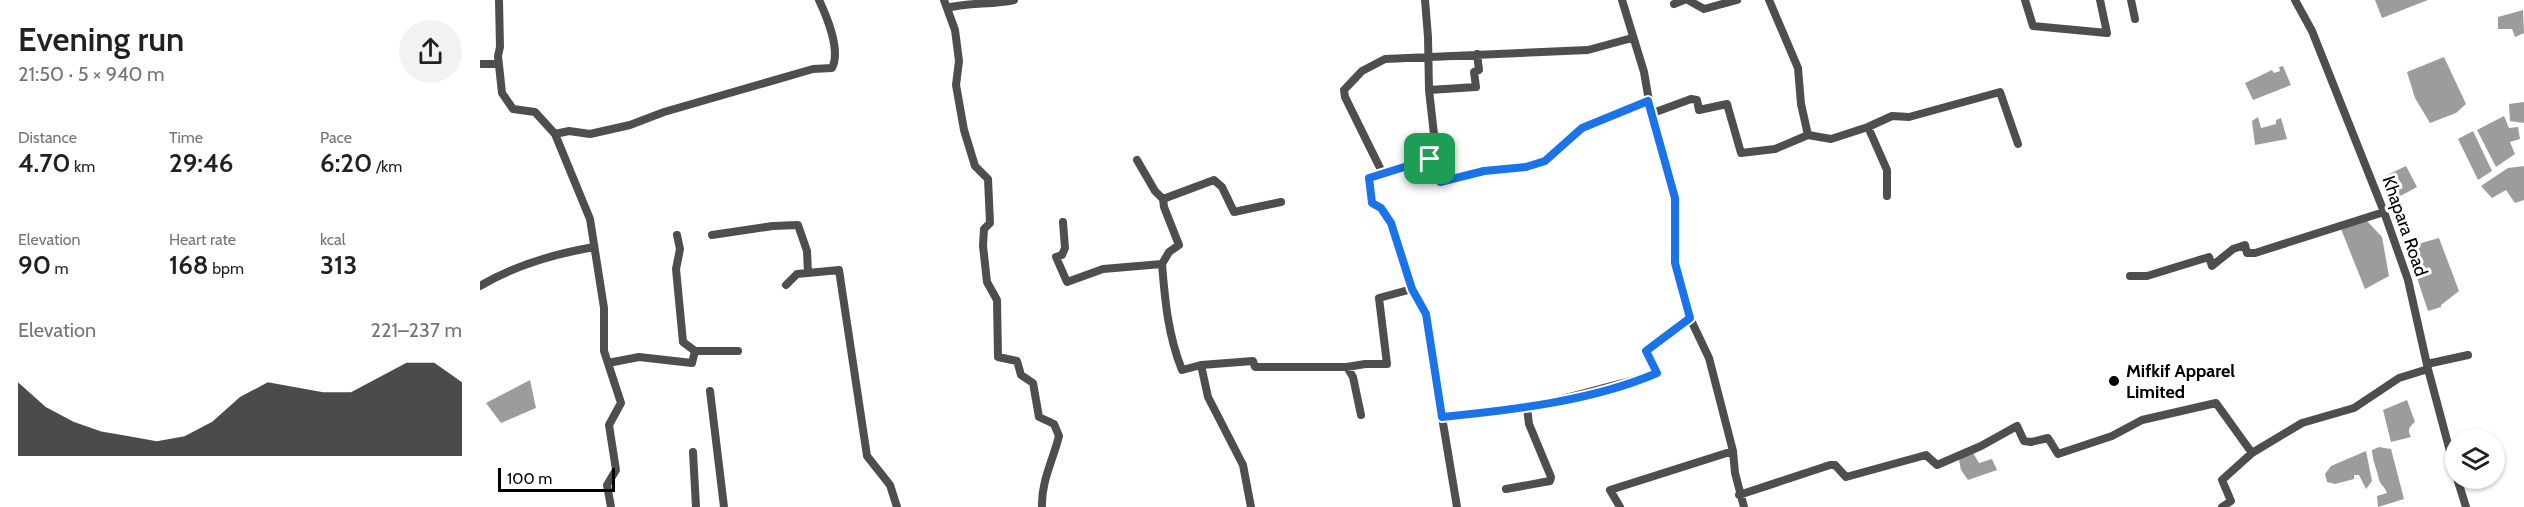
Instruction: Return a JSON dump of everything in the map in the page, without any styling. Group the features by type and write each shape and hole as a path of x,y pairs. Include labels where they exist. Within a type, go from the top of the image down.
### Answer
{"street":[{"path":"499,0 498,64 502,93 513,109 535,112 555,134 590,219 604,308 604,351 621,403 609,425 616,470 606,485 611,507"},
{"path":"555,134 569,131 590,134 630,125 664,112 813,69 832,68 836,61 829,23 819,0"},
{"path":"1014,0 993,4 946,4 955,30 959,61 956,85 964,130 975,165 988,179 990,223 984,230 983,246 987,282 996,300 998,357 1017,361 1021,375 1033,383 1039,417 1054,424 1059,436 1044,480 1041,493 1042,507"},
{"path":"1425,0 1429,90 1436,152 1430,159 1369,178 1372,203 1381,208 1391,223 1412,289 1426,314 1457,507"},
{"path":"1622,0 1644,72 1648,101 1675,198 1675,263 1690,318 1709,358 1733,451 1739,495 1744,507"},
{"path":"1674,4 1686,0 1704,9 1737,0"},
{"path":"1769,0 1798,68 1801,104 1808,135"},
{"path":"2025,0 2033,26 2107,33 2100,0"},
{"path":"2131,0 2136,19"},
{"name":"Khapara Road","path":"2295,0 2312,32 2384,212 2408,280 2427,367 2445,433"},
{"path":"1383,174 1345,97 1344,90 1362,71 1385,59 1588,50 1632,38"},
{"path":"1429,90 1476,87 1474,72 1479,70 1477,54"},
{"path":"480,64 498,64"},
{"path":"1653,113 1691,99 1697,100 1699,110 1728,104 1741,153 1775,149 1808,135 1831,139 1868,127 1892,116 1909,117 2000,92 2018,144"},
{"path":"1430,159 1440,182 1484,171 1526,167 1545,161 1582,128 1648,101"},
{"path":"1868,127 1887,170 1887,196"},
{"path":"1137,160 1163,199 1179,245 1169,252 1162,264 1166,313 1174,349 1182,370 1201,365 1253,361 1255,367 1347,367 1387,364 1379,298 1412,289"},
{"path":"1163,199 1214,180 1222,187 1234,212 1281,202"},
{"path":"2130,276 2147,276 2209,257 2212,266 2233,249 2245,245 2247,253 2255,253 2384,212"},
{"path":"1063,222 1065,248 1062,255 1056,257 1067,282 1095,270 1162,264"},
{"path":"712,235 773,226 798,225 807,251 808,273"},
{"path":"677,235 680,249 676,269 683,342 695,351 738,351"},
{"path":"480,286 516,268 567,252 594,247"},
{"path":"786,285 797,274 839,270 867,456 890,485 897,507"},
{"path":"1442,417 1527,408 1598,391 1657,373 1646,351 1690,318"},
{"path":"608,363 639,357 692,363 695,351"},
{"path":"2222,507 2231,501 2222,480 2252,453 2302,423 2354,408 2399,378 2468,355"},
{"path":"1201,365 1208,397 1243,465 1251,507"},
{"path":"1347,367 1353,377 1361,415"},
{"path":"710,391 724,507"},
{"path":"1739,495 1830,465 1835,465 1846,477 1926,455 1937,465 2018,426 2025,441 2048,438 2058,454 2112,436 2142,420 2216,403 2252,453"},
{"path":"1506,489 1550,481 1551,477 1529,424 1527,408"},
{"path":"1620,507 1610,490 1733,451"},
{"path":"693,452 696,507"},
{"path":"2460,489 2466,507"}],"shaded area":[{"path":"2375,0 2428,0 2382,18"},
{"path":"2523,10 2524,33 2515,37 2512,29 2498,29 2498,17"},
{"path":"2444,57 2466,104 2456,113 2430,123 2415,98 2407,72"},
{"path":"2283,66 2291,85 2253,100 2245,83 2272,70 2274,73 2280,71 2279,67"},
{"path":"2524,102 2524,123 2510,121 2509,104"},
{"path":"2504,116 2509,128 2518,127 2520,139 2510,142 2515,154 2496,167 2477,130"},
{"path":"2258,117 2261,128 2276,124 2276,120 2281,118 2287,139 2255,145 2252,121"},
{"path":"2473,131 2492,171 2478,180 2458,139"},
{"path":"2406,166 2417,187 2393,200 2391,195 2388,196 2381,178"},
{"path":"2524,166 2524,200 2515,203 2506,190 2492,198 2481,186 2508,168"},
{"path":"2367,221 2382,237 2389,276 2365,289 2341,229"},
{"path":"2439,238 2459,291 2441,307 2428,311 2410,257 2417,254 2414,245"},
{"path":"530,380 536,408 501,423 486,403"},
{"path":"2407,400 2415,422 2409,429 2411,437 2391,442 2383,410"},
{"path":"2379,447 2391,449 2404,499 2378,507 2377,496 2387,493 2379,480 2373,457 2372,450"},
{"path":"1972,451 1979,463 1992,459 1997,470 1968,480 1961,470 1959,460"},
{"path":"2366,451 2372,481 2366,489 2359,475 2354,475 2354,479 2335,484 2327,482 2325,474 2331,466"}],"place":[{"name":"Mifkif Apparel Limited","path":"2114,381"}],"route":[{"path":"1648,101 1672,182 1677,222 1675,263 1690,318 1646,351 1657,373 1598,391 1527,408 1442,417 1426,314 1412,289 1391,223 1381,208 1372,203 1369,178 1430,159 1440,182 1484,171 1526,167 1545,161 1582,128 1648,101"}]}
